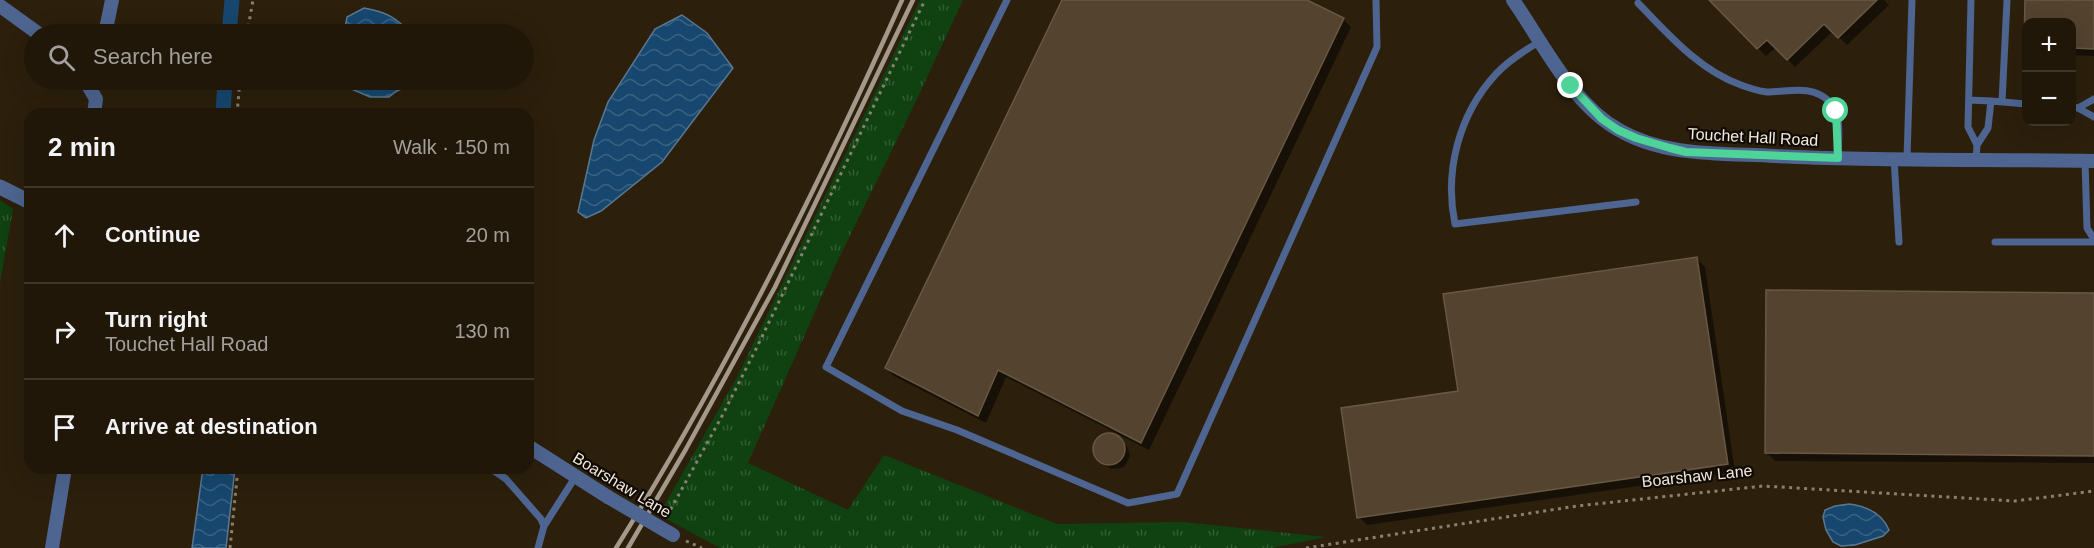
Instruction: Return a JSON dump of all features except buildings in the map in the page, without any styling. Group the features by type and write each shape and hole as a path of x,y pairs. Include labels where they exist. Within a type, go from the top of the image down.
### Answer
{"street":[{"path":"107,24 112,0"},
{"name":"Touchet Hall Road","path":"1513,0 1557,67 1587,104 1610,124 1636,138 1686,152 1838,158 1900,158 1977,152 2090,161"},
{"path":"0,6 25,24"},
{"path":"91,90 96,99 95,108"},
{"path":"0,187 24,199"},
{"name":"Boarshaw Lane","path":"534,450 608,497 674,535"},
{"path":"52,548 63,474"}],"lane":[{"path":"1007,0 826,367 902,411 957,430 1128,503 1177,494 1377,47 1376,0"},
{"path":"1899,242 1900,158 1912,0"},
{"path":"1971,0 1968,127 1977,152"},
{"path":"2002,102 2007,1"},
{"path":"1638,3 1675,41 1702,64 1722,77 1741,86 1766,92 1807,90 1827,99 1838,116 1838,158"},
{"path":"1541,41 1515,57 1495,75 1467,120 1457,144 1450,183 1450,202 1455,224 1636,202"},
{"path":"2076,108 2094,99"},
{"path":"1969,100 2022,104"},
{"path":"1977,152 1988,128 1990,101"},
{"path":"2076,108 2094,117"},
{"path":"1995,242 2094,241 2087,228 2090,161"},
{"path":"499,474 506,479 541,519 544,526"},
{"path":"538,548 544,526 576,476"}],"path":[{"path":"250,24 254,0"},
{"path":"660,527 741,377 925,0"},
{"path":"238,108 239,90"},
{"path":"230,548 237,474"},
{"name":"Boarshaw Lane","path":"1306,548 1577,506 1762,486 2015,501 2094,491"},
{"name":"Boarshaw Lane","path":"674,535 702,548"}],"green space":[{"path":"920,0 963,0 837,262 748,463 848,510 884,455 1057,524 1183,522 1326,537 1272,548 720,548 659,515 737,377"},
{"path":"0,200 13,209 0,283"}],"water":[{"path":"364,8 379,11 401,24 346,24 347,17"},
{"path":"682,15 707,33 733,68 662,162 601,211 586,218 578,212 594,140 608,102 655,29"},
{"path":"354,90 399,90 389,97 370,97"},
{"path":"202,474 234,474 226,548 192,548"},
{"path":"1849,504 1872,511 1882,519 1889,530 1883,536 1855,545 1841,546 1833,542 1826,530 1823,517 1825,510"}],"waterway":[{"path":"230,24 232,0"},
{"path":"223,108 224,90"}],"railway":[{"path":"616,548 732,348 803,210 902,0"},
{"path":"628,548 686,449 775,287 913,0"}],"route":[{"path":"1571,86 1602,119 1618,130 1636,138 1686,152 1838,158 1836,111"}]}
